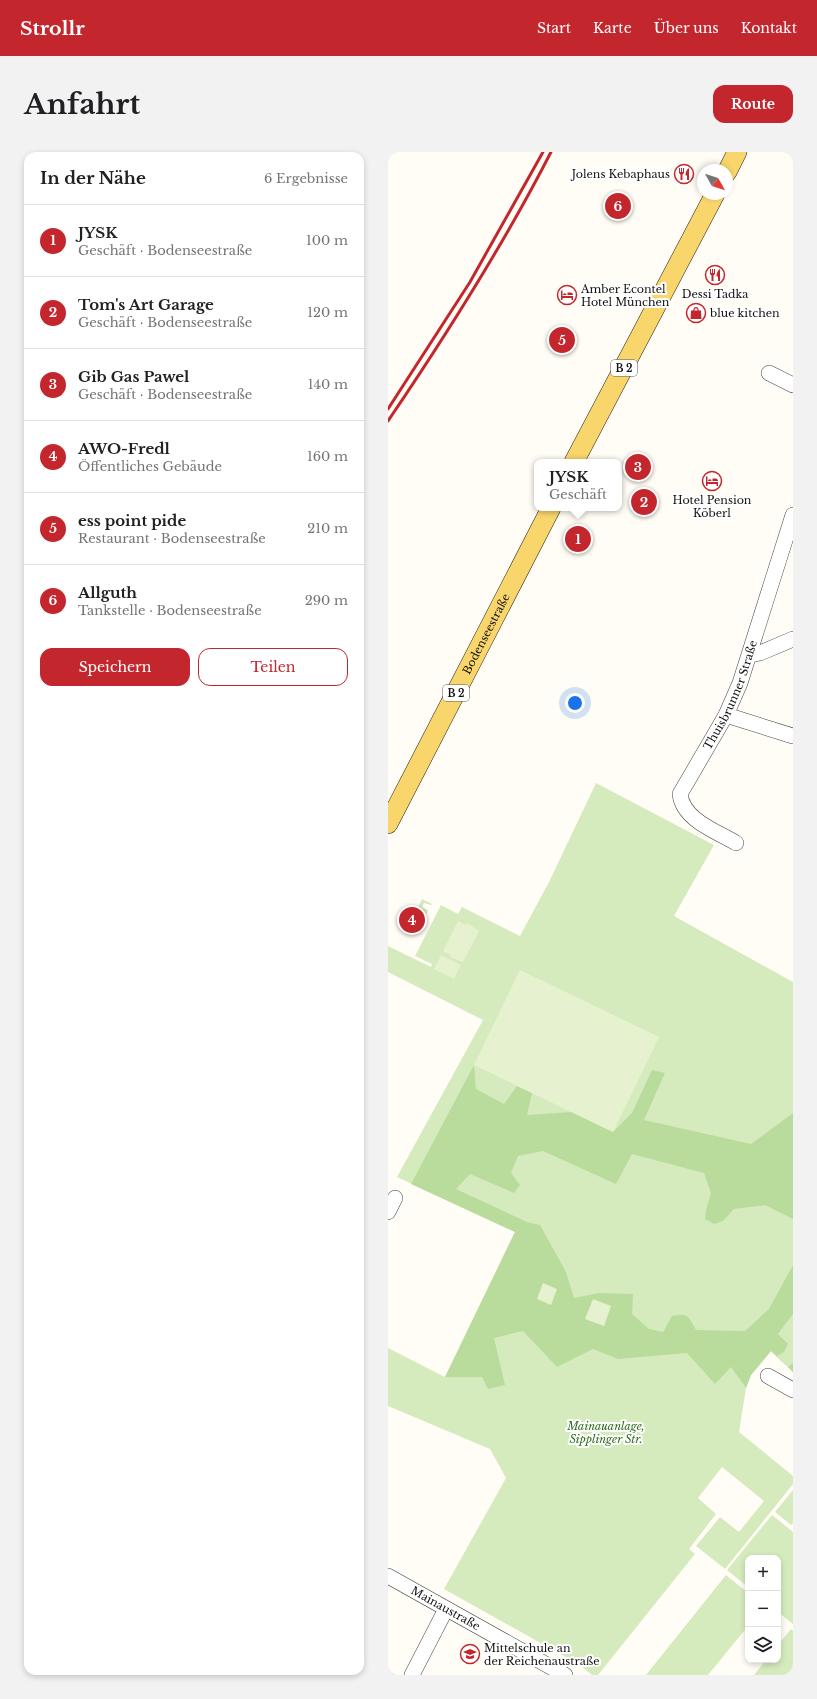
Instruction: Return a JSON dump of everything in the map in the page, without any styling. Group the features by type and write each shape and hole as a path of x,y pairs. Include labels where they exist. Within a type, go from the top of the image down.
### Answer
{"main road":[{"path":"731,164 738,152"},
{"name":"B 2","path":"576,459 712,200"},
{"name":"Bodenseestraße","path":"388,824 549,511"}],"street":[{"path":"769,373 793,385"},
{"name":"Thuisbrunner Straße","path":"736,843 691,816 681,802 680,794 726,715 750,655 793,515"},
{"path":"750,655 760,653 793,640"},
{"path":"726,715 793,736"},
{"path":"768,1376 793,1390"},
{"name":"Mainaustraße","path":"388,1576 565,1675"},
{"path":"412,1675 446,1609"}],"green space":[{"name":"Mainauanlage, Sipplinger Str.","path":"596,783 714,845 674,916 793,982 793,1372 771,1351 751,1375 746,1388 739,1432 793,1476 793,1484 725,1569 696,1546 720,1517 739,1532 764,1501 722,1467 698,1498 716,1514 689,1549 695,1554 598,1675 592,1675 580,1665 444,1589 506,1478 490,1449 388,1406 388,1348 445,1377 515,1232 397,1177 483,1020 388,972 388,946 431,967 432,964 415,956 441,905 458,914 462,907 520,936 549,882"},
{"path":"422,899 432,904 424,903 422,907 428,910 425,917 416,912"},
{"path":"408,912 421,919 418,926 405,919"},
{"path":"458,921 466,925 467,923 479,931 463,962 450,957 451,955 443,951"},
{"path":"441,955 461,965 454,979 434,969"},
{"path":"520,970 659,1037 613,1132 474,1065"},
{"path":"474,1065 476,1089 504,1104 517,1086 532,1093 527,1115 571,1112 613,1132 632,1113 652,1070 665,1073 644,1120 751,1144 793,1113 793,1219 765,1205 734,1209 723,1221 714,1224 705,1219 711,1193 704,1173 632,1154 616,1184 543,1151 518,1156 511,1173 520,1185 514,1193 470,1174 456,1189 527,1222 540,1225 566,1272 574,1298 599,1293 633,1294 632,1314 649,1329 663,1332 672,1316 685,1315 690,1319 696,1330 745,1331 769,1309 793,1265 793,1314 778,1334 788,1344 784,1352 777,1356 788,1367 793,1363 793,1372 771,1351 751,1375 746,1388 731,1367 715,1384 687,1353 618,1359 593,1349 557,1367 523,1331 494,1338 505,1385 488,1389 482,1377 445,1377 515,1232 411,1184"},
{"path":"543,1283 557,1289 551,1305 537,1299"},
{"path":"593,1299 611,1306 604,1326 585,1319"},
{"path":"793,1490 793,1523 791,1525 775,1512"},
{"path":"772,1515 793,1532 793,1624 781,1614 781,1555 745,1555 745,1585 727,1570"},
{"path":"726,1575 745,1591 745,1630 708,1675 646,1675"},
{"path":"791,1629 793,1631 793,1675 754,1675 764,1663 781,1663 781,1641"}],"railway":[{"path":"388,409 470,282 543,152"},
{"path":"388,421 474,289 514,221 551,152"}],"place":[{"name":"Jolens Kebaphaus","path":"684,174"},
{"name":"Allguth","path":"618,206"},
{"name":"Dessi Tadka","path":"715,275"},
{"name":"Amber Econtel Hotel München","path":"567,295"},
{"name":"blue kitchen","path":"696,313"},
{"name":"ess point pide","path":"562,340"},
{"name":"Gib Gas Pawel","path":"638,467"},
{"name":"Hotel Pension Köberl","path":"712,481"},
{"name":"Tom's Art Garage","path":"644,502"},
{"name":"JYSK","path":"578,539"},
{"name":"AWO-Fredl","path":"412,920"},
{"name":"Mittelschule an der Reichenaustraße","path":"470,1654"}]}
